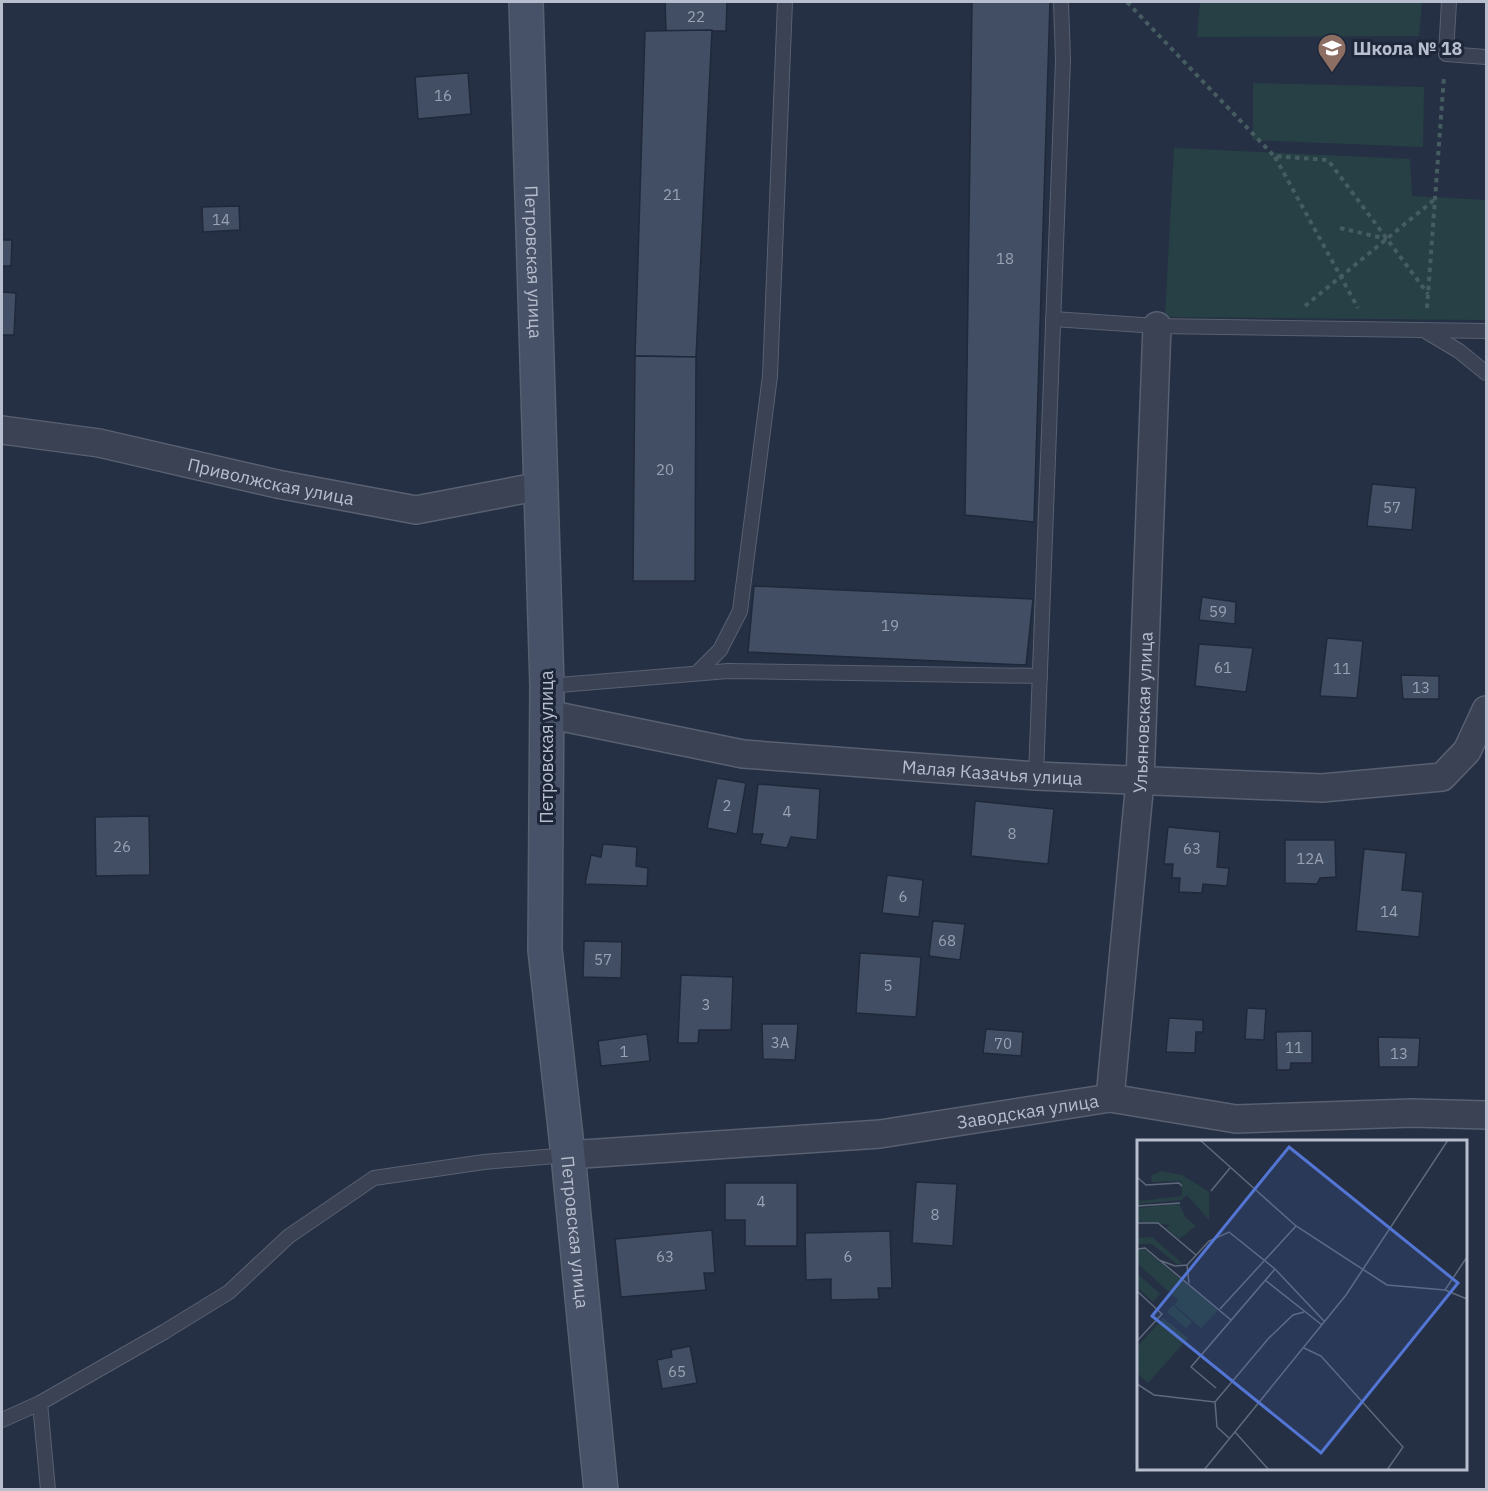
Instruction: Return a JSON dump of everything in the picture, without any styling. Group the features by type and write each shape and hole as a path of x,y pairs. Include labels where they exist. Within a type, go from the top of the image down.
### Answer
{"street":[{"name":"Петровская улица","path":"526,2 547,700 545,950 601,1490"},
{"name":"Ульяновская улица","path":"1110,1098 1140,781 1157,326"},
{"name":"Приволжская улица","path":"2,430 99,443 277,484 416,510 541,486"},
{"name":"Малая Казачья улица","path":"547,700 743,754 1036,776 1322,788 1442,777 1467,751 1486,710"},
{"name":"Заводская улица","path":"568,1155 880,1134 1110,1098 1236,1119 1412,1113 1486,1115"}],"lane":[{"path":"697,674 720,650 740,611 770,376 785,2"},
{"path":"1036,776 1063,60 1061,2"},
{"path":"1449,2 1446,54 1486,57"},
{"path":"1053,319 1157,326 1486,332"},
{"path":"1426,331 1459,351 1486,374"},
{"path":"547,700 697,674 728,672 1040,676"},
{"path":"2,1420 40,1403 229,1292 289,1236 374,1178 484,1162 568,1155"},
{"path":"40,1403 48,1490"}],"path":[{"path":"1127,2 1274,156 1371,330"},
{"path":"1426,331 1446,54"},
{"path":"1274,156 1328,160 1428,294"},
{"path":"1277,329 1435,200"},
{"path":"1340,228 1387,239"}],"green space":[{"path":"1200,2 1422,2 1419,36 1197,37"},
{"path":"1253,83 1424,87 1423,147 1253,140"},
{"path":"1174,148 1410,159 1412,196 1486,200 1486,320 1165,317"}],"building":[{"path":"665,2 727,2 726,31 666,31"},
{"path":"972,2 1050,2 1034,522 965,515"},
{"path":"712,30 696,357 635,356 645,31"},
{"path":"468,73 471,114 418,119 415,77"},
{"path":"239,206 240,230 203,232 202,207"},
{"path":"2,240 12,240 11,266 2,266"},
{"path":"2,292 16,293 14,335 2,335"},
{"path":"635,356 696,357 695,581 633,581"},
{"path":"1372,484 1416,488 1412,530 1367,526"},
{"path":"754,586 1033,599 1026,665 748,652"},
{"path":"1202,597 1236,602 1235,624 1199,620"},
{"path":"1327,638 1363,641 1357,698 1320,696"},
{"path":"1199,644 1253,648 1246,692 1195,686"},
{"path":"1401,675 1439,676 1439,699 1403,699"},
{"path":"717,778 746,783 737,834 707,828"},
{"path":"758,784 820,789 817,840 791,837 787,848 760,844 763,834 752,834"},
{"path":"975,801 1054,809 1048,864 971,856"},
{"path":"149,816 150,875 96,876 95,817"},
{"path":"1168,827 1220,832 1217,867 1229,868 1227,886 1203,884 1202,893 1179,892 1180,878 1172,878 1173,864 1164,864"},
{"path":"1285,840 1335,840 1336,877 1320,878 1317,884 1285,883"},
{"path":"603,844 637,847 636,866 648,868 647,886 585,884 591,855 601,857"},
{"path":"1364,849 1406,853 1402,890 1423,892 1419,937 1356,931"},
{"path":"887,875 923,880 919,917 882,913"},
{"path":"933,921 965,924 960,960 929,956"},
{"path":"584,941 622,942 621,978 583,977"},
{"path":"860,953 921,957 916,1017 856,1013"},
{"path":"681,975 733,977 731,1030 699,1030 698,1043 678,1043"},
{"path":"1247,1008 1266,1009 1264,1040 1245,1039"},
{"path":"1169,1018 1203,1020 1203,1032 1196,1032 1195,1053 1166,1052"},
{"path":"762,1024 798,1024 795,1060 763,1059"},
{"path":"986,1029 1023,1032 1021,1056 983,1053"},
{"path":"1312,1031 1312,1063 1291,1063 1290,1070 1277,1070 1276,1032"},
{"path":"647,1034 650,1061 601,1066 598,1041"},
{"path":"1378,1037 1420,1038 1418,1067 1379,1067"},
{"path":"916,1182 957,1184 953,1246 912,1243"},
{"path":"725,1183 797,1183 797,1246 745,1246 745,1220 725,1220"},
{"path":"712,1230 715,1273 704,1273 706,1290 621,1297 615,1239"},
{"path":"890,1231 892,1288 878,1288 879,1299 831,1300 831,1279 806,1280 805,1233"},
{"path":"690,1346 697,1383 662,1389 657,1360 672,1357 671,1350"}],"place":[{"name":"Школа № 18","path":"1332,74"}]}
